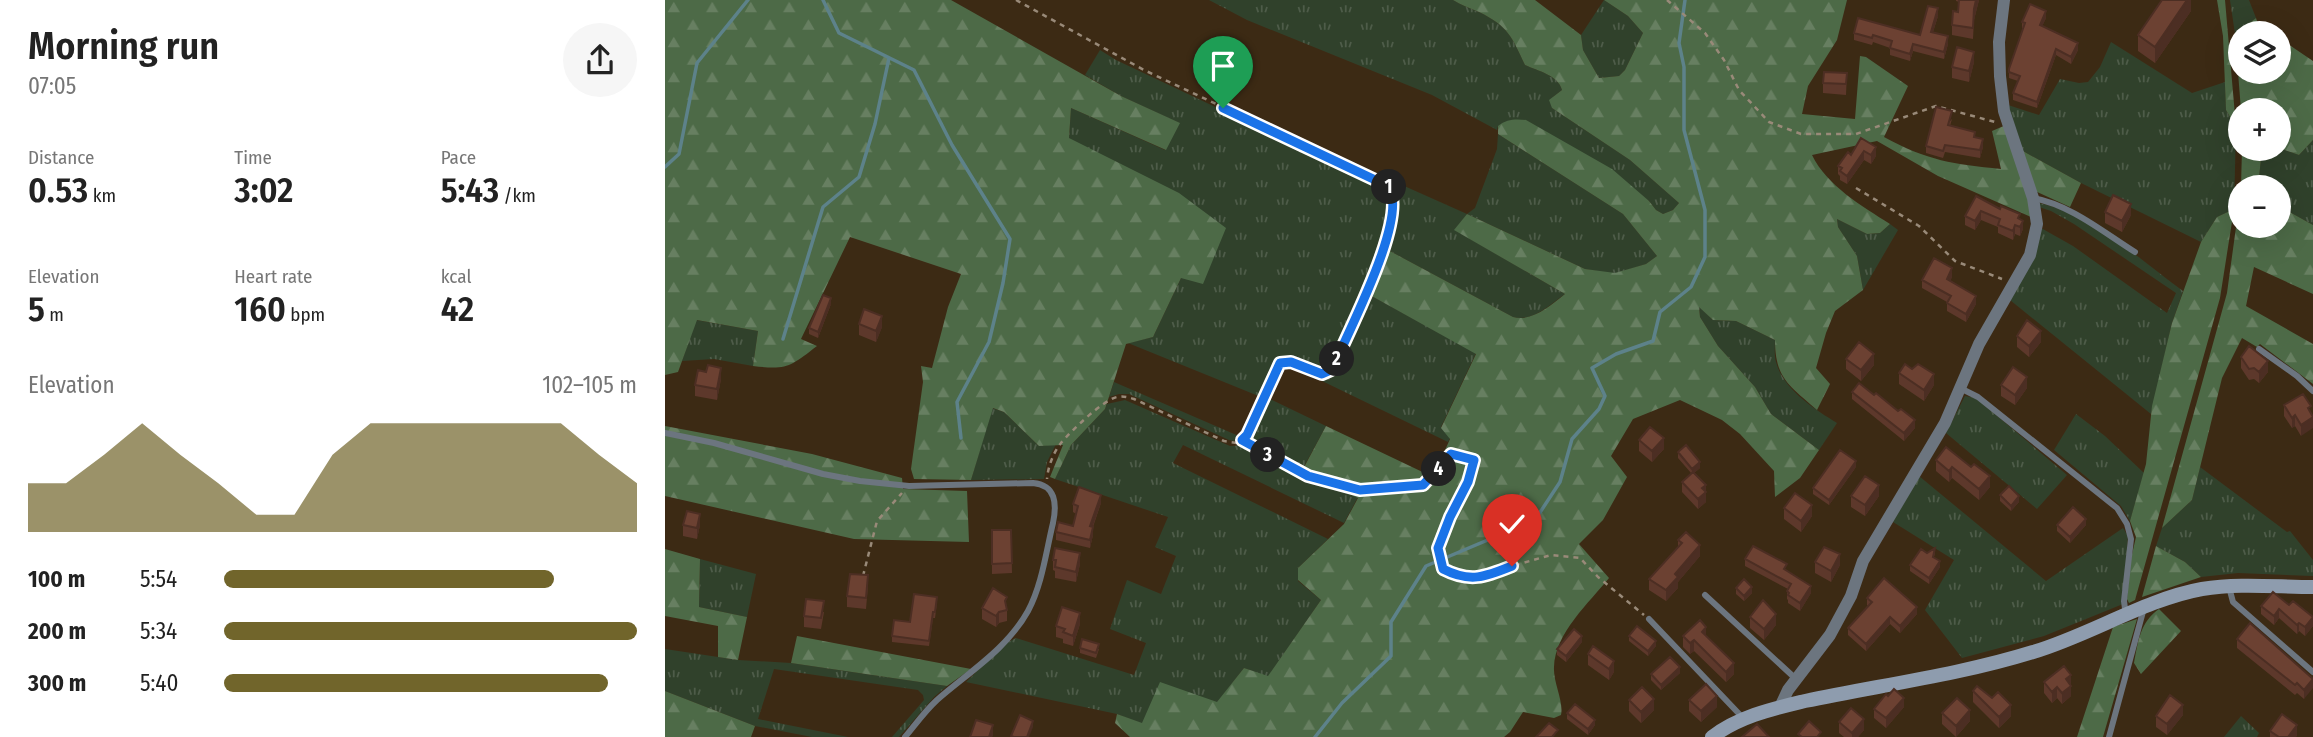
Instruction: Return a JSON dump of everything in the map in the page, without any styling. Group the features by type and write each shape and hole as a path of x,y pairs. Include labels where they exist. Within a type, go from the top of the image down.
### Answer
{"street":[{"path":"1780,707 1788,690 1831,635 1851,596 1863,561 1945,423 1979,344 2030,255 2037,224 2033,198 2004,111 1999,42 2004,0"},
{"path":"1712,737 1743,718 1780,707 2036,652 2144,608 2199,590 2228,586 2313,587"}],"lane":[{"path":"2033,198 2044,200 2074,214 2135,252"},
{"path":"2259,349 2313,391"},
{"path":"1960,388 1978,397 2117,508 2127,524 2131,539 2124,601 2126,616"},
{"path":"665,433 860,481 909,486 1022,483 1040,484 1050,489 1055,501 1054,517 1042,569 1027,612 1000,648 936,701 905,737"},
{"path":"2228,586 2233,602 2313,672"},
{"path":"1705,595 1796,679"},
{"path":"2109,737 2144,608"},
{"path":"1649,619 1743,718"}],"path":[{"path":"1016,0 1144,71 1382,183 1391,189 1394,201 1388,239 1331,370 1322,374 1291,362 1280,363 1247,435 1242,440 1231,443 1134,399 1120,396 1103,404 1062,442 1051,463 1046,486"},
{"path":"1667,0 1705,33 1724,60 1739,90 1769,122 1801,134 1856,134 1936,106 1992,122 2009,122"},
{"path":"1856,188 1919,226 1955,261 2015,284"},
{"path":"1242,440 1308,476 1360,490 1423,485 1451,454 1474,460 1468,482 1438,548 1443,569 1457,576 1483,577 1551,555 1580,558 1598,577 1649,619"},
{"path":"862,579 877,521 909,486"}],"green space":[{"path":"665,0 951,0 1121,96 1180,123 1166,150 1071,108 1069,138 1179,193 1226,228 1203,284 1181,278 1153,337 1126,344 1105,409 1071,445 1055,479 1050,477 1063,445 1039,446 1004,412 993,408 971,480 914,479 911,469 923,382 921,366 932,368 948,307 961,274 850,237 801,339 817,346 808,353 794,363 781,367 753,366 758,331 697,320 678,372 665,375"},
{"path":"1209,0 1453,0 1497,22 1512,40 1525,65 1547,74 1560,85 1562,90 1553,97 1552,108 1630,160 1679,203 1673,210 1663,214 1649,201 1498,126 1497,130 1432,95 1247,20"},
{"path":"1453,0 1535,0 1581,35 1583,50 1599,78 1619,76 1625,70 1643,33 1628,16 1604,0 1847,0 1837,40 1808,86 1802,114 1855,119 1860,56 1866,57 1908,86 1884,137 1900,145 1941,160 2001,169 1992,131 2006,125 2028,195 2031,217 1938,176 1877,141 1812,155 1836,186 1890,224 1880,233 1867,234 1837,219 1838,227 1857,256 1863,290 1835,311 1826,333 1816,368 1830,384 1817,410 1792,388 1781,373 1775,340 1736,321 1713,320 1699,307 1700,317 1718,346 1755,387 1771,414 1819,450 1800,478 1775,497 1774,471 1740,434 1722,420 1680,400 1633,419 1611,456 1627,477 1603,520 1579,544 1609,578 1574,619 1560,642 1554,673 1561,715 1554,718 1523,712 1504,737 1130,737 1115,723 1117,714 1142,723 1160,682 1217,702 1244,668 1268,676 1321,600 1298,580 1298,568 1344,524 1358,498 1302,471 1326,426 1433,477 1450,439 1441,428 1476,354 1368,294 1388,250 1513,317 1520,318 1541,312 1565,294 1454,230 1467,214 1585,269 1615,273 1646,264 1657,256 1623,214 1498,134 1498,126 1511,120 1526,120 1612,169 1663,214 1673,210 1679,203 1630,160 1552,108 1549,100 1562,90 1560,85 1547,74 1525,65 1512,40 1497,22"},
{"path":"1604,0 1628,16 1643,33 1625,70 1619,76 1599,78 1583,50 1581,35"},
{"path":"2217,0 2225,0 2228,84 2232,84 2233,98 2228,98 2228,113 2226,110 2223,36"},
{"path":"2230,0 2249,0 2256,18 2252,21 2233,21"},
{"path":"2111,42 2192,93 2225,82 2228,161 2235,161 2235,175 2228,175 2228,212 2217,217 2201,242 2021,150 2008,105 2039,115 2060,79 2088,82 2100,67"},
{"path":"2291,46 2313,61 2313,140 2299,155 2291,152 2291,98 2240,98 2239,84 2291,84"},
{"path":"1100,50 1387,188 1390,204 1388,225 1381,250 1331,366 1326,370 1313,370 1293,362 1279,361 1261,397 1128,343 1153,337 1181,278 1069,138 1071,108 1165,150 1179,123 1121,96 1085,75"},
{"path":"1498,134 1623,214 1657,256 1646,264 1614,274 1585,269 1467,214 1475,208 1497,149"},
{"path":"2313,140 2313,225 2291,213 2291,175 2259,175 2261,161 2291,161 2291,152 2299,155"},
{"path":"2021,150 2081,183 2070,207 2035,191"},
{"path":"2242,161 2261,161 2259,175 2241,175"},
{"path":"1393,181 1467,214 1455,230 1565,294 1534,315 1513,317 1388,250 1397,209"},
{"path":"2039,203 2058,208 2096,227 2183,291 2172,323 2151,414 2010,300 2041,228 2073,246 2167,313 2176,293 2074,224 2039,207"},
{"path":"2228,212 2229,238 2220,298 2135,600 2129,603 2130,563 2136,537 2130,521 2146,464 2152,406 2172,323 2201,242 2217,217"},
{"path":"2291,213 2313,225 2313,294 2254,267 2246,306 2313,344 2313,384 2260,344 2257,347 2242,338 2222,378 2192,500 2162,528 2227,293 2235,238 2291,238"},
{"path":"1837,219 1867,234 1880,233 1890,224 1898,230 1863,290 1857,256 1838,227"},
{"path":"1368,294 1476,353 1441,427 1450,438 1448,442 1287,364 1321,377 1331,373"},
{"path":"1699,306 1713,320 1736,321 1775,340 1776,362 1785,381 1809,405 1837,423 1819,450 1771,414 1755,387 1718,346 1700,317"},
{"path":"696,320 758,331 753,366 714,359 682,361"},
{"path":"1114,382 1241,437 1234,441 1229,440 1129,394 1109,397"},
{"path":"1965,396 1976,398 2067,475 2037,509 1946,433"},
{"path":"1266,397 1326,426 1302,470 1358,497 1344,523 1183,445 1173,463 1328,539 1298,568 1298,581 1321,600 1268,677 1244,668 1217,703 1142,724 1117,714 966,682 1006,643 1016,638 1134,675 1146,643 1110,629 1127,580 1161,594 1176,556 1155,547 1168,517 1055,479 1071,445 1107,404 1125,400 1230,446 1238,445 1250,436"},
{"path":"992,408 1004,412 1039,446 1056,444 1047,462 1044,479 971,480"},
{"path":"2076,414 2105,436 2144,473 2130,521 2121,506 2054,450"},
{"path":"665,426 812,454 902,478 903,489 967,491 969,542 854,539 665,496"},
{"path":"2200,467 2287,532 2290,531 2313,560 2313,576 2238,573 2201,577 2185,562 2156,546 2162,528 2192,500"},
{"path":"1919,476 2046,581 2123,528 2128,536 2123,604 2044,636 1962,658 1925,610 1954,560 1893,522"},
{"path":"2156,546 2185,562 2201,577 2142,597"},
{"path":"665,549 700,559 699,607 747,617 738,660 718,657 718,626 665,616"},
{"path":"700,559 756,574 747,617 699,607"},
{"path":"2159,609 2181,631 2141,674 2134,663 2139,640 2144,626"},
{"path":"2137,619 2103,737 2077,737 2113,627"},
{"path":"797,636 971,669 947,686 791,663"},
{"path":"665,649 738,660 791,663 947,686 899,737 892,737 924,700 918,690 774,669 758,719 848,737 812,737 755,726 665,691"},
{"path":"665,691 755,726 751,737 665,737"},
{"path":"2241,716 2259,733 2257,737 2224,737"}],"building":[{"path":"1959,0 1976,0 1973,28 1952,25 1953,11 1958,12"},
{"path":"2162,0 2187,0 2155,47 2138,35"},
{"path":"2030,4 2046,11 2040,25 2078,43 2071,57 2056,49 2037,102 2013,93 2020,76 2009,72 2025,23 2022,22"},
{"path":"1928,6 1938,8 1931,32 1948,36 1944,52 1913,44 1910,54 1890,48 1892,41 1854,33 1858,18 1920,35"},
{"path":"1957,47 1974,52 1969,71 1952,67"},
{"path":"1824,72 1847,73 1846,84 1823,83"},
{"path":"1936,107 1952,111 1948,125 1975,132 1974,137 1983,139 1980,150 1945,145 1943,151 1926,146"},
{"path":"1861,138 1876,147 1871,155 1864,151 1847,176 1838,166 1848,152 1851,155"},
{"path":"2113,195 2131,204 2122,221 2105,212"},
{"path":"1976,196 2000,209 2001,206 2020,214 2018,218 2023,221 2020,227 2015,225 2013,231 1998,225 2000,219 1981,211 1975,221 1965,216"},
{"path":"1934,258 1952,268 1947,279 1976,296 1966,314 1947,303 1951,296 1922,280"},
{"path":"823,295 831,298 818,332 809,328"},
{"path":"864,309 882,316 876,331 859,324"},
{"path":"2027,320 2041,331 2029,346 2017,336"},
{"path":"1859,342 1874,354 1861,370 1846,359"},
{"path":"2249,346 2268,361 2259,372 2254,368 2249,369 2241,357"},
{"path":"1905,364 1912,369 1918,364 1934,374 1924,390 1899,373"},
{"path":"708,365 721,368 717,389 695,385 698,370 706,372"},
{"path":"2013,367 2027,377 2015,395 2001,385"},
{"path":"1859,383 1915,420 1904,433 1852,392"},
{"path":"2303,394 2311,406 2308,408 2313,417 2301,425 2295,415 2292,418 2284,405"},
{"path":"1650,427 1664,438 1652,451 1639,440"},
{"path":"1686,445 1700,462 1692,469 1678,452"},
{"path":"1946,447 1971,467 1974,464 1990,476 1979,489 1952,467 1949,471 1936,460"},
{"path":"1840,450 1856,461 1829,500 1813,488"},
{"path":"1693,472 1706,485 1702,488 1706,492 1698,499 1682,482"},
{"path":"1865,476 1879,485 1865,505 1851,496"},
{"path":"2009,486 2019,496 2011,506 2000,495"},
{"path":"1079,487 1101,495 1090,526 1093,527 1090,540 1056,532 1058,522 1073,526 1078,506 1073,504"},
{"path":"1795,493 1812,505 1801,521 1784,508"},
{"path":"2073,507 2086,519 2070,537 2057,525"},
{"path":"687,511 700,514 697,528 683,525"},
{"path":"992,530 1011,530 1012,563 992,564"},
{"path":"1686,532 1700,545 1675,574 1678,577 1666,590 1649,579 1682,543 1678,540"},
{"path":"1753,546 1787,564 1784,569 1811,586 1800,603 1788,595 1791,584 1745,559"},
{"path":"1824,547 1840,554 1831,571 1815,562"},
{"path":"1055,548 1080,553 1076,572 1055,567"},
{"path":"1935,548 1933,557 1940,561 1929,578 1910,565 1921,549 1927,553"},
{"path":"850,574 868,575 866,598 847,596"},
{"path":"1884,578 1917,607 1900,626 1890,617 1866,644 1848,628 1872,602 1867,598"},
{"path":"1744,579 1752,587 1744,596 1736,588"},
{"path":"993,588 1007,597 1007,610 996,616 982,608"},
{"path":"2273,592 2289,605 2293,601 2313,617 2305,627 2299,623 2297,625 2279,609 2274,616 2261,606"},
{"path":"914,594 937,597 929,641 892,636 894,620 910,622"},
{"path":"806,599 824,601 821,618 804,616"},
{"path":"1763,600 1776,614 1764,629 1750,617"},
{"path":"1062,607 1080,613 1073,636 1056,626"},
{"path":"1700,620 1706,627 1702,632 1734,663 1726,672 1694,640 1690,643 1683,636"},
{"path":"2250,623 2313,679 2304,690 2237,639"},
{"path":"1637,626 1656,641 1648,651 1629,636"},
{"path":"1574,629 1582,636 1566,656 1557,649"},
{"path":"1082,639 1099,644 1096,653 1080,648"},
{"path":"1593,646 1614,661 1609,669 1588,654"},
{"path":"1670,657 1680,667 1661,685 1651,674"},
{"path":"2064,666 2071,675 2066,679 2071,686 2062,693 2057,687 2052,692 2044,682"},
{"path":"1706,684 1717,696 1701,711 1689,700"},
{"path":"1977,686 1992,698 1998,692 2011,705 1999,717 1973,691"},
{"path":"1642,687 1654,699 1641,712 1629,700"},
{"path":"1894,689 1904,698 1886,718 1874,709 1886,694 1888,696"},
{"path":"2170,695 2183,705 2167,724 2156,716"},
{"path":"1957,698 1970,710 1956,726 1942,713"},
{"path":"1575,704 1595,720 1588,729 1567,713"},
{"path":"1851,708 1864,719 1852,733 1839,722"},
{"path":"2282,714 2297,725 2288,737 2279,737 2270,731"},
{"path":"1020,715 1033,721 1027,737 1011,736"},
{"path":"976,720 993,725 989,737 970,737"},
{"path":"1809,721 1821,732 1817,737 1802,737 1798,734"},
{"path":"1549,723 1558,730 1552,737 1536,737"},
{"path":"1757,724 1769,737 1742,737"}],"waterway":[{"path":"665,167 679,154 697,63 748,0"},
{"path":"823,0 839,33 914,70 952,145 1010,239 989,342 957,402 961,438"},
{"path":"1315,737 1342,703 1391,656 1391,622 1426,566 1535,520 1560,482 1572,439 1599,409 1605,396 1592,368 1616,354 1653,341 1660,312 1691,287 1705,257 1705,210 1684,130 1684,67 1679,43 1685,0"},
{"path":"783,339 823,207 859,177 875,124 889,58"}],"route":[{"path":"1223,108 1388,186 1394,201 1388,239 1331,370 1322,374 1291,362 1280,363 1247,435 1242,440 1308,476 1360,490 1423,485 1451,454 1474,460 1468,482 1438,548 1443,569 1457,576 1483,577 1512,566"}]}
